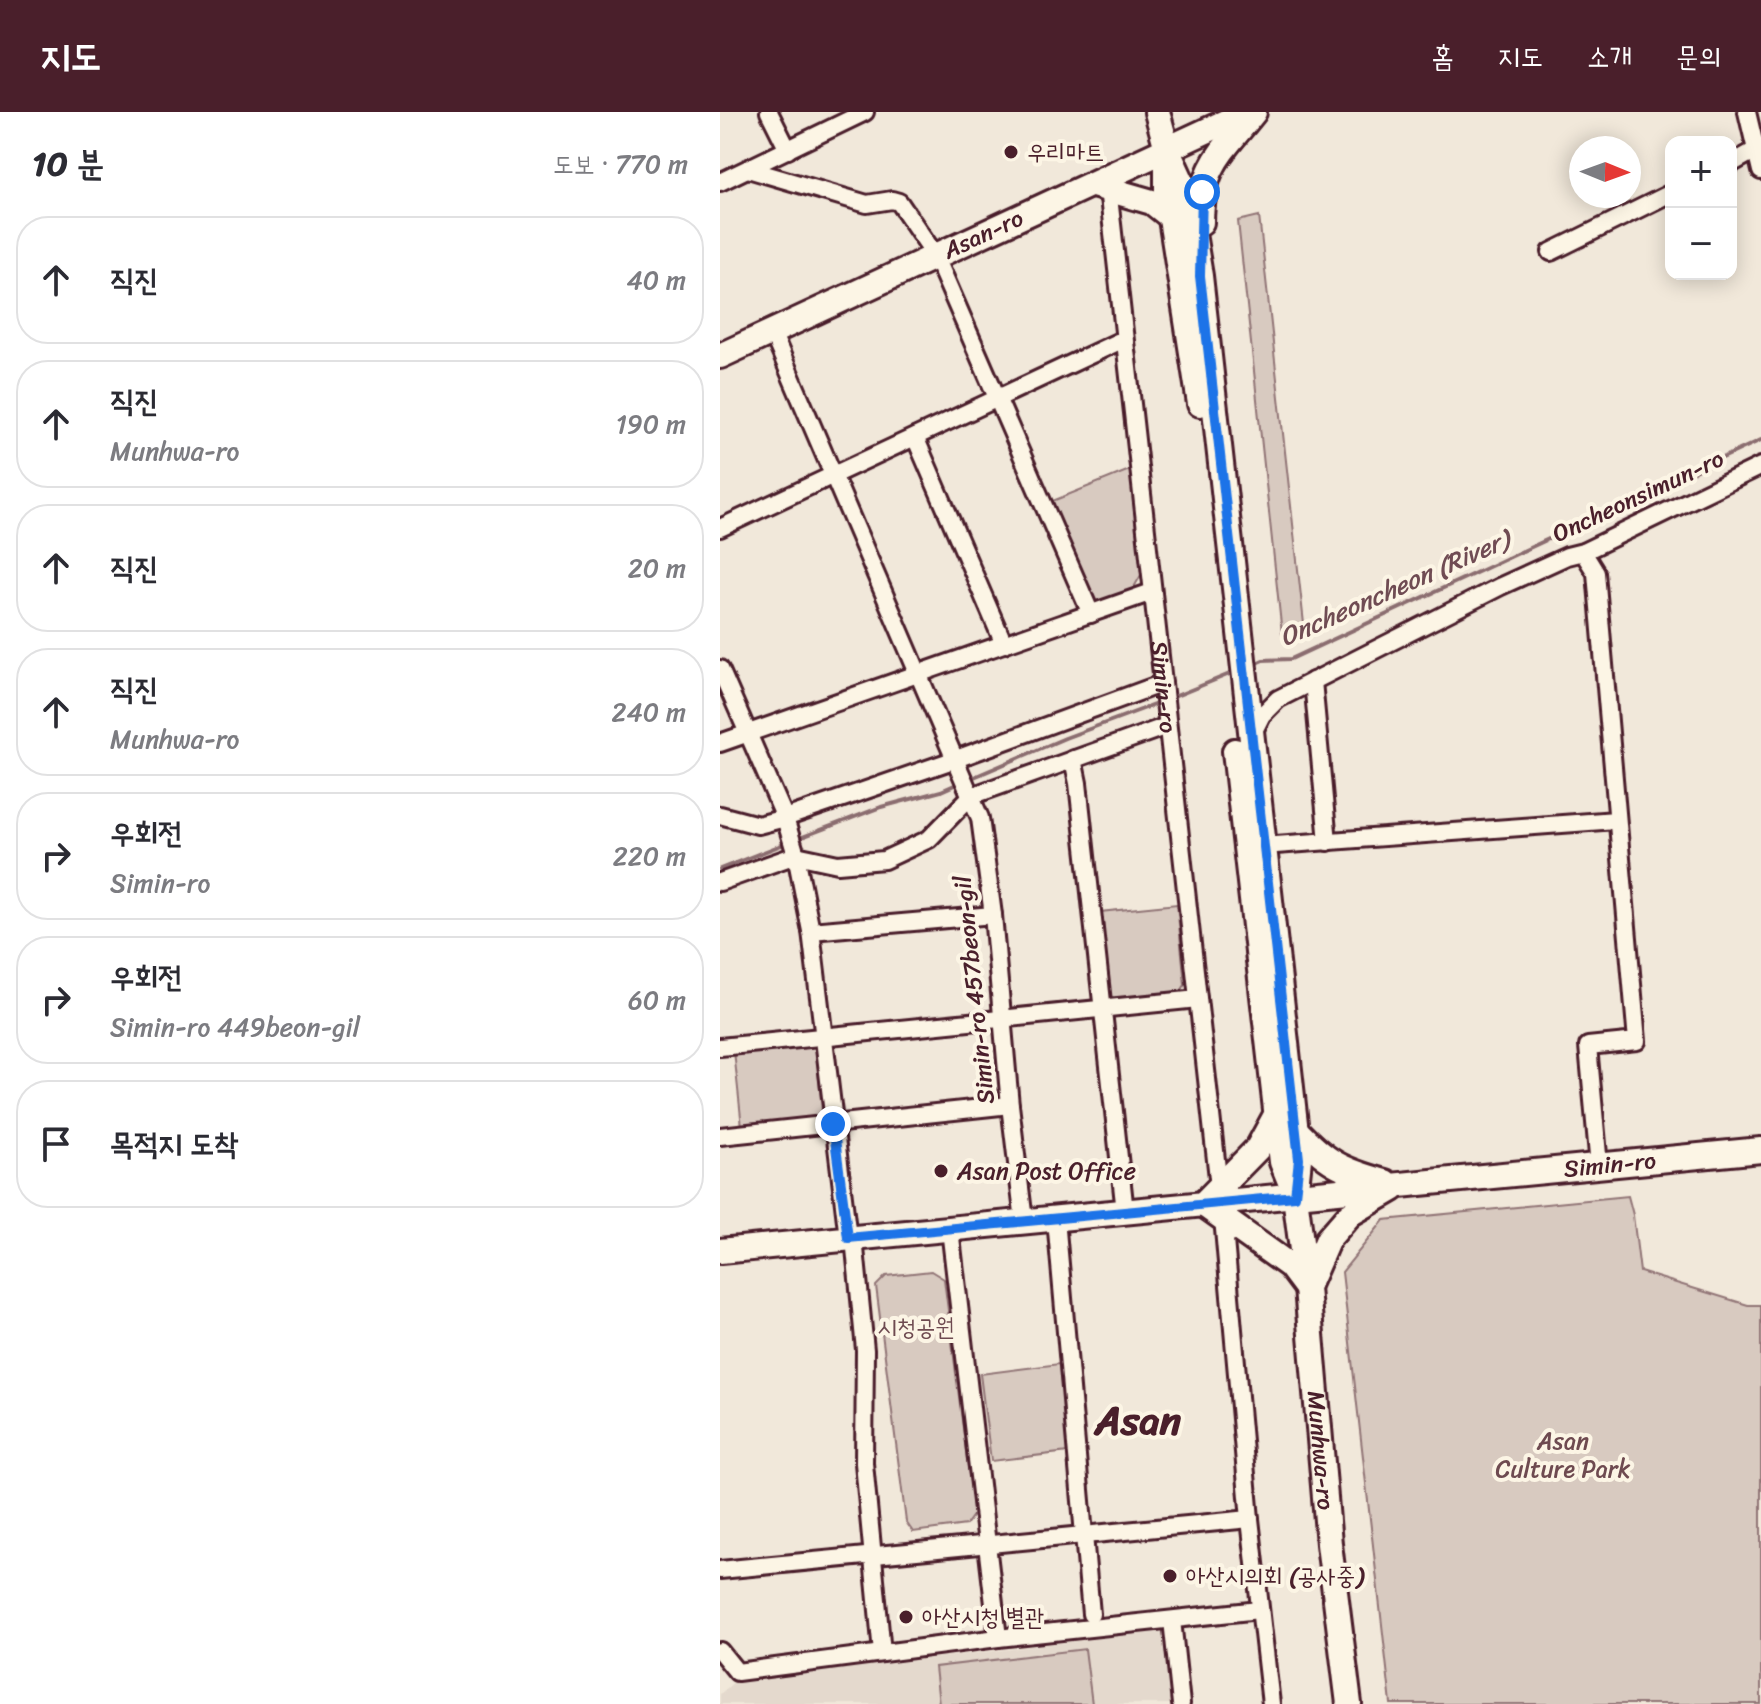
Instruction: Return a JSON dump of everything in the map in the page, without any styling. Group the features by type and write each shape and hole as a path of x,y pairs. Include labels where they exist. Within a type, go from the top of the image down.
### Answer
{"main road":[{"path":"1157,112 1167,149 1186,191 1200,276 1234,659"},
{"name":"Asan-ro","path":"720,356 935,255 1100,186 1167,149 1247,112"},
{"path":"1200,276 1202,192 1216,157 1254,112"},
{"path":"1167,149 1167,193 1199,397 1234,659 1245,695"},
{"path":"1100,186 1152,202 1171,217"},
{"name":"Munhwa-ro","path":"1245,695 1262,846 1286,1122"},
{"name":"Munhwa-ro","path":"1245,695 1286,1122 1299,1159 1295,1196 1307,1288 1329,1544 1349,1704"},
{"path":"1286,1122 1331,1162 1351,1173 1399,1186 1350,1214 1328,1239 1307,1288 1290,1266 1215,1203 1258,1148 1286,1122"},
{"name":"Simin-ro","path":"720,1251 1761,1150"}],"street":[{"path":"769,112 788,150"},
{"path":"730,174 865,112"},
{"path":"1747,112 1759,148 1761,171"},
{"path":"1737,161 1759,148"},
{"path":"730,174 867,204 892,200 899,202 935,255 1091,614"},
{"name":"Simin-ro","path":"1100,186 1124,339 1163,683 1198,999 1215,1203"},
{"path":"1551,252 1665,196"},
{"name":"Simin-ro 457beon-gil","path":"772,332 980,818 1024,1221"},
{"path":"720,528 1124,339"},
{"path":"915,437 1004,644"},
{"name":"Oncheonsimun-ro","path":"1278,699 1501,586 1567,556 1583,552 1761,466"},
{"path":"1583,552 1596,573 1637,1041 1588,1046 1599,1166"},
{"path":"720,743 1152,592"},
{"path":"720,669 785,818 796,855 811,931 833,1124 865,1350 864,1463 882,1653"},
{"path":"1313,681 1328,842"},
{"path":"720,815 758,825 785,818 1163,683"},
{"path":"1245,695 1278,699"},
{"path":"1251,738 1262,715 1278,699"},
{"path":"720,882 796,855 838,864 884,860 929,839 971,796 1167,726"},
{"path":"1073,759 1104,1008 1125,1212"},
{"path":"1262,846 1616,820"},
{"path":"811,931 993,915"},
{"path":"720,1047 1198,999"},
{"path":"720,1136 1010,1105"},
{"path":"1215,1203 1271,1704"},
{"path":"1056,1219 1091,1614"},
{"path":"950,1229 998,1638"},
{"path":"720,1570 1250,1519"},
{"path":"720,1651 737,1672 998,1638 1259,1610"},
{"path":"1172,1620 1181,1704"}],"shaded area":[{"path":"1160,1631 1167,1635 1173,1704 720,1704 720,1694 734,1682"}],"green space":[{"path":"1259,216 1304,624 1282,634 1238,221"},
{"path":"1132,469 1141,575 1133,589 1099,602 1090,599 1050,502"},
{"path":"1177,904 1185,985 1181,991 1114,998 1108,995 1100,912"},
{"path":"808,1043 816,1049 822,1111 815,1119 742,1127 734,1051"},
{"name":"Asan Culture Park","path":"1628,1196 1640,1272 1748,1305 1761,1305 1761,1704 1391,1704 1342,1272 1384,1220"},
{"name":"시청공원","path":"931,1271 944,1279 974,1514 966,1525 913,1532 906,1522 876,1286 886,1276"},
{"path":"1059,1364 1068,1452 991,1461 980,1374"},
{"path":"1085,1649 1092,1704 939,1704 935,1667"}],"waterway":[{"name":"Oncheoncheon (River)","path":"1252,665 1263,660 1291,659 1761,440"},
{"name":"Oncheoncheon (River)","path":"1171,698 1237,671"},
{"name":"Oncheoncheon (River)","path":"967,780 1065,738 1159,703"},
{"name":"Oncheoncheon (River)","path":"797,839 881,807 959,783"},
{"name":"Oncheoncheon (River)","path":"720,869 789,842"}],"place":[{"name":"우리마트","path":"1011,152"},
{"name":"Asan Post Office","path":"941,1171"},
{"name":"아산시의회 (공사중)","path":"1170,1576"},
{"name":"아산시청 별관","path":"906,1617"}],"district":[{"name":"Asan","path":"1138,1420"}],"route":[{"path":"833,1124 848,1238 1295,1196 1299,1159 1200,276 1202,192"}]}
